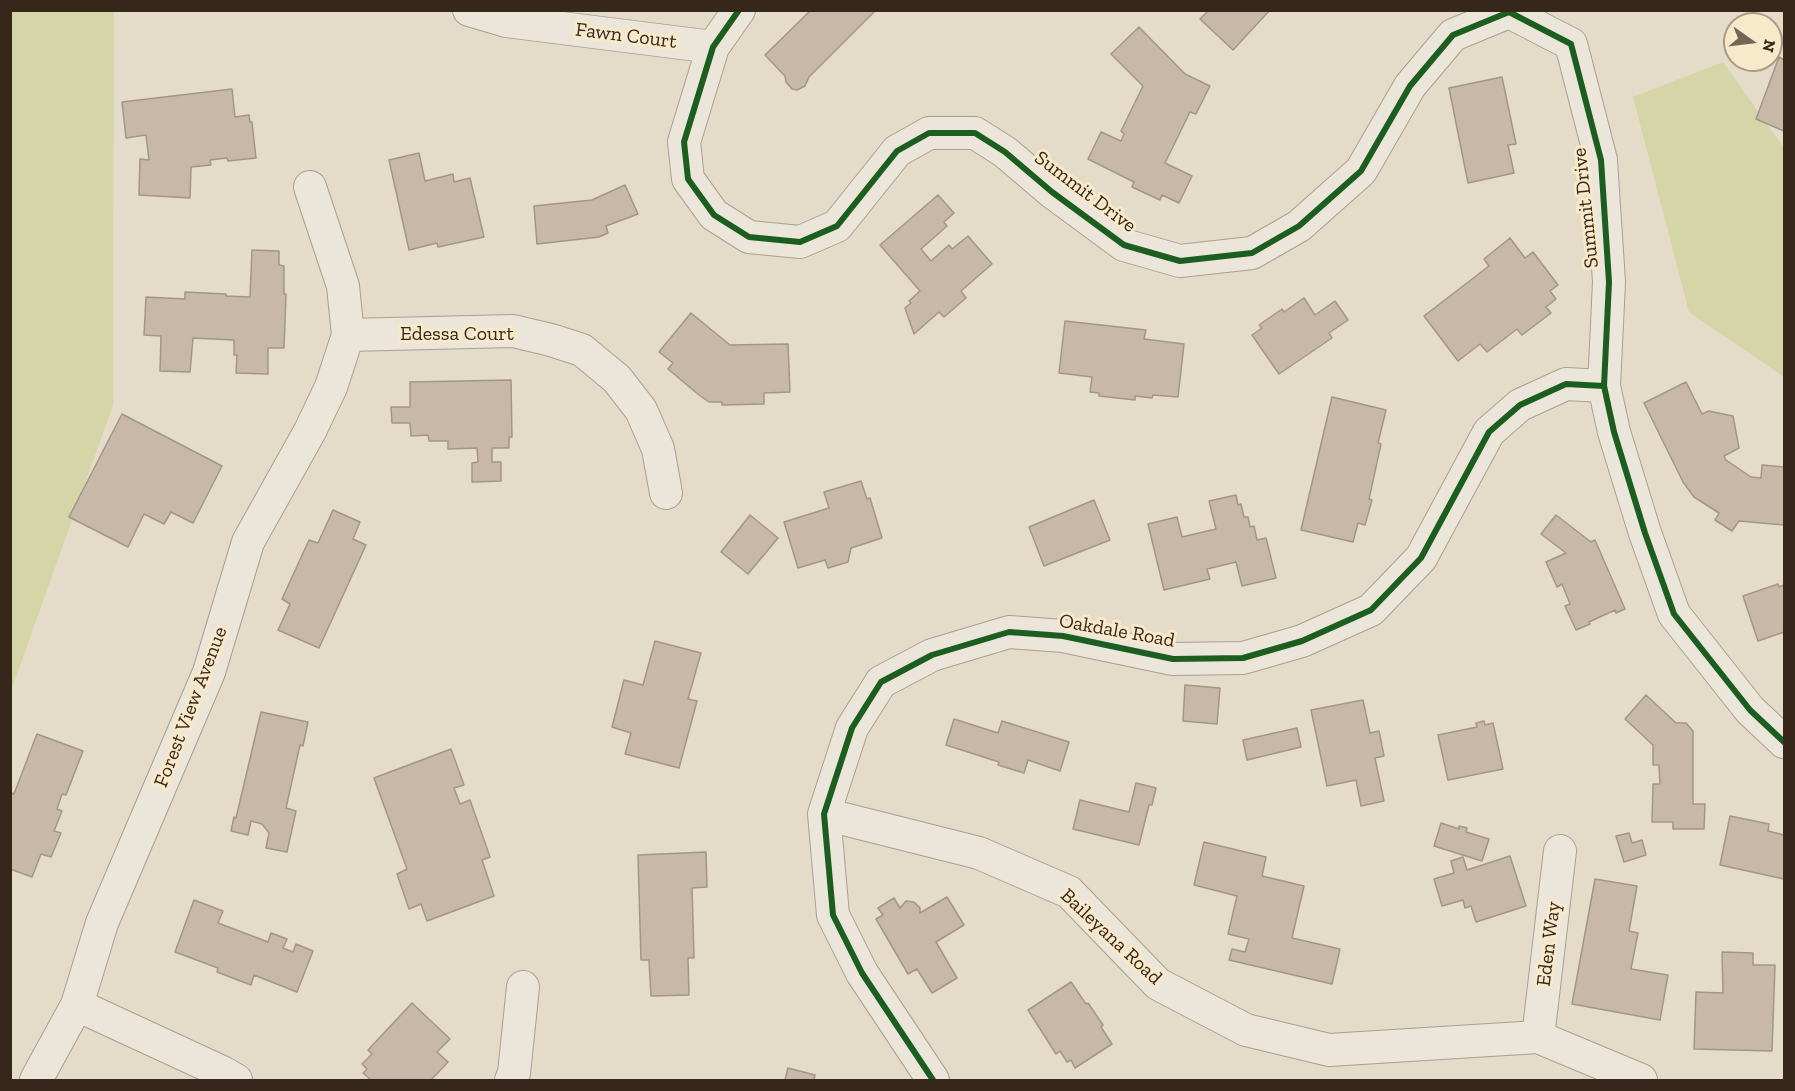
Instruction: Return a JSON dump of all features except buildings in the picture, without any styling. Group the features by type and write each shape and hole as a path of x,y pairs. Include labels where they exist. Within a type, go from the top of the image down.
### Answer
{"street":[{"name":"Fawn Court","path":"469,10 506,21 713,47"},
{"name":"Summit Drive","path":"739,10 713,47 684,142 688,179 714,216 749,237 800,242 837,226 897,151 929,133 975,134 1005,152 1052,192 1124,245 1180,261 1252,253 1299,226 1361,171 1410,86 1453,35 1509,11 1571,44 1601,160 1609,282 1604,386 1614,432 1645,533 1674,614 1750,710 1785,742"},
{"path":"310,187 343,286 348,335"},
{"name":"Edessa Court","path":"348,335 513,332 551,340 582,350 617,379 641,410 658,449 666,493"},
{"name":"Forest View Avenue","path":"36,1080 76,1005 102,923 208,672 248,542 331,387 348,335"},
{"name":"Oakdale Road","path":"933,1080 862,973 833,915 824,814 852,728 881,682 932,655 1009,632 1063,636 1173,659 1243,658 1302,641 1371,610 1421,558 1490,432 1520,405 1566,384 1604,386"},
{"name":"Baileyana Road","path":"824,814 979,853 1069,892 1158,984 1246,1030 1329,1050 1538,1037 1641,1080"},
{"name":"Eden Way","path":"1538,1037 1560,851"},
{"path":"511,1080 514,1073 523,987"},
{"path":"76,1005 236,1080"}],"green space":[{"path":"11,11 114,11 113,405 11,691"},
{"path":"1723,62 1723,72 1730,72 1784,148 1784,377 1689,312 1633,97"}],"cycle path":[{"path":"739,10 713,47 684,142 688,179 714,215 749,237 800,242 837,226 897,151 929,133 975,133 1005,152 1052,192 1124,245 1180,261 1252,253 1299,226 1361,171 1410,86 1453,35 1509,12 1571,44 1601,160 1609,282 1604,386 1614,432 1645,533 1674,614 1750,710 1784,742"},
{"path":"933,1080 862,973 833,915 824,814 852,728 881,682 932,655 1009,632 1063,636 1173,659 1243,658 1302,641 1371,610 1421,558 1489,432 1520,405 1566,384 1604,386"}]}
